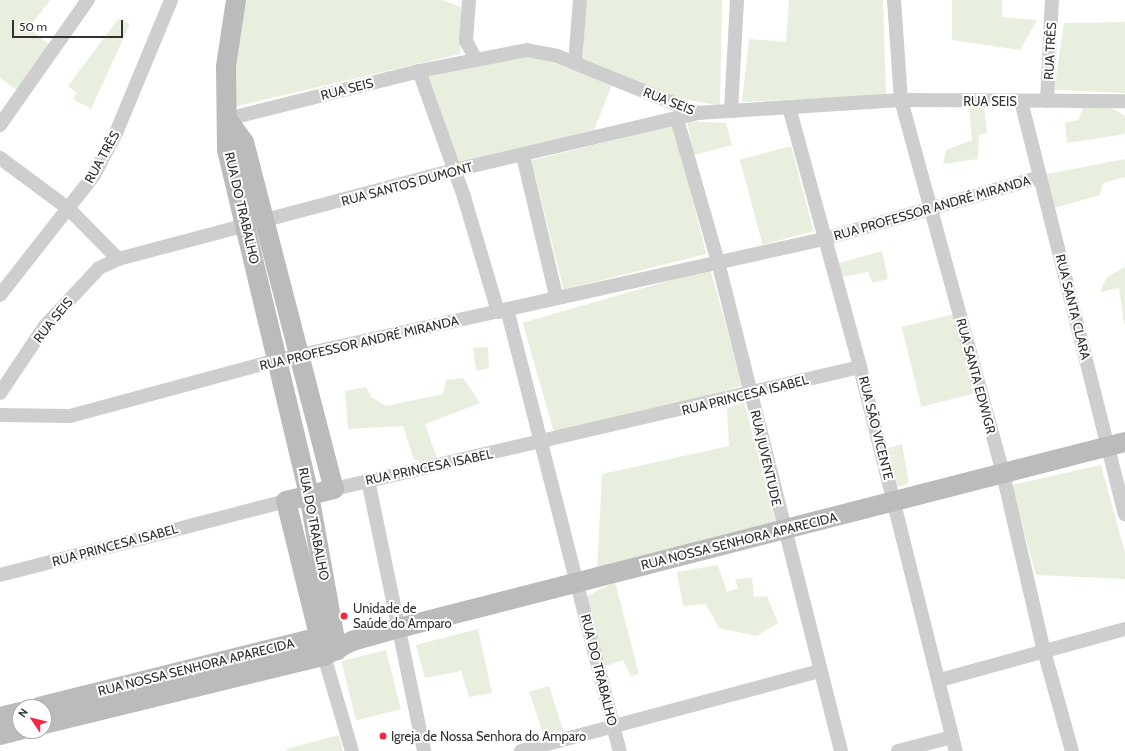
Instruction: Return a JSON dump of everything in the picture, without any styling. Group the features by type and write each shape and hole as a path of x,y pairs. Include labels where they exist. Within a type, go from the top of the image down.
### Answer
{"main road":[{"name":"RUA DO TRABALHO","path":"236,0 226,66 227,150 255,224 299,356 334,489"},
{"name":"RUA DO TRABALHO","path":"255,224 278,360 309,495 333,643"},
{"name":"RUA NOSSA SENHORA APARECIDA","path":"52,704 400,628 577,580 783,531 1117,444"},
{"name":"RUA PRINCESA ISABEL","path":"286,501 334,489"},
{"name":"RUA DO TRABALHO","path":"286,501 333,643"},
{"name":"RUA NOSSA SENHORA APARECIDA","path":"52,722 333,643"},
{"path":"0,717 12,714"},
{"path":"0,735 12,732"}],"street":[{"path":"0,125 88,0"},
{"name":"RUA TRÊS","path":"0,295 69,209 94,175 116,133 171,0"},
{"path":"469,0 466,9 466,41 475,58"},
{"path":"575,63 580,0"},
{"path":"731,111 736,0"},
{"name":"RUA SANTA EDWIGR","path":"894,0 901,100 1003,474 1044,651 1072,751"},
{"name":"RUA TRÊS","path":"1047,101 1052,0"},
{"name":"RUA SEIS","path":"227,119 475,58 527,50 575,63 698,113 901,100 1125,101"},
{"name":"RUA DO TRABALHO","path":"419,71 503,310 577,580 620,751"},
{"name":"RUA SANTA CLARA","path":"1021,101 1040,177 1117,444 1125,514"},
{"name":"RUA SÃO VICENTE","path":"789,107 860,367 940,680 956,751"},
{"name":"RUA SANTOS DUMONT","path":"118,260 455,170 523,156 698,113"},
{"name":"RUA JUVENTUDE","path":"678,119 718,262 783,531 841,751"},
{"path":"523,156 556,296"},
{"path":"0,158 69,209 118,260"},
{"name":"RUA PROFESSOR ANDRÉ MIRANDA","path":"0,414 70,416 278,360 503,310 556,296 824,239 1040,177"},
{"name":"RUA SEIS","path":"0,393 45,326 99,268 118,260"},
{"name":"RUA PRINCESA ISABEL","path":"334,489 368,480 540,444 860,367"},
{"path":"368,480 400,628 424,751"},
{"name":"RUA PRINCESA ISABEL","path":"0,575 286,501"},
{"path":"940,680 1125,629"},
{"path":"333,643 352,751"},
{"path":"521,751 820,671"},
{"path":"898,751 952,737"}],"green space":[{"path":"0,0 50,0 29,28 51,46 18,91 0,78"},
{"path":"247,0 442,0 461,7 460,54 233,107 236,21"},
{"path":"585,0 722,0 720,106 673,97 583,61"},
{"path":"789,0 883,0 886,95 742,102 749,39 786,42"},
{"path":"952,0 1002,0 1002,17 1037,20 1020,50 952,40"},
{"path":"118,19 130,24 91,109 73,99 77,93 68,86"},
{"path":"1125,22 1125,93 1054,90 1064,23"},
{"path":"533,55 612,85 594,130 459,167 422,74"},
{"path":"984,107 987,133 979,135 978,159 943,164 946,150 972,140 969,108"},
{"path":"1083,108 1111,108 1119,112 1125,116 1125,134 1067,143 1065,123 1078,120"},
{"path":"687,121 726,123 732,145 694,155"},
{"path":"674,125 706,254 564,290 531,161"},
{"path":"791,146 814,231 763,245 740,160"},
{"path":"1125,159 1125,177 1103,183 1100,195 1051,209 1047,174"},
{"path":"882,251 888,279 873,283 868,272 841,277 839,263"},
{"path":"1125,267 1124,324 1119,288 1100,292 1106,278"},
{"path":"710,269 743,385 556,439 523,323"},
{"path":"954,314 974,394 921,407 902,327"},
{"path":"488,347 489,368 476,371 473,348"},
{"path":"463,378 480,403 425,424 439,463 414,460 403,426 348,429 345,391 366,387 371,397 386,406 443,394 446,380"},
{"path":"744,402 776,524 597,570 602,474 729,446 727,408"},
{"path":"902,444 909,483 894,488 888,448"},
{"path":"1101,465 1125,553 1125,579 1036,575 1011,485"},
{"path":"718,565 727,592 738,588 735,579 752,578 754,597 767,596 778,623 756,636 719,628 706,604 683,606 677,572"},
{"path":"615,582 639,674 631,676 623,660 603,667 587,596"},
{"path":"478,629 492,693 469,697 461,671 425,678 416,645"},
{"path":"386,650 401,709 356,720 341,661"},
{"path":"549,686 565,736 544,736 529,692"},
{"path":"339,735 343,751 287,751 286,749"}],"place":[{"name":"Unidade de Saúde do Amparo","path":"344,616"},
{"name":"Igreja de Nossa Senhora do Amparo","path":"383,736"}]}
